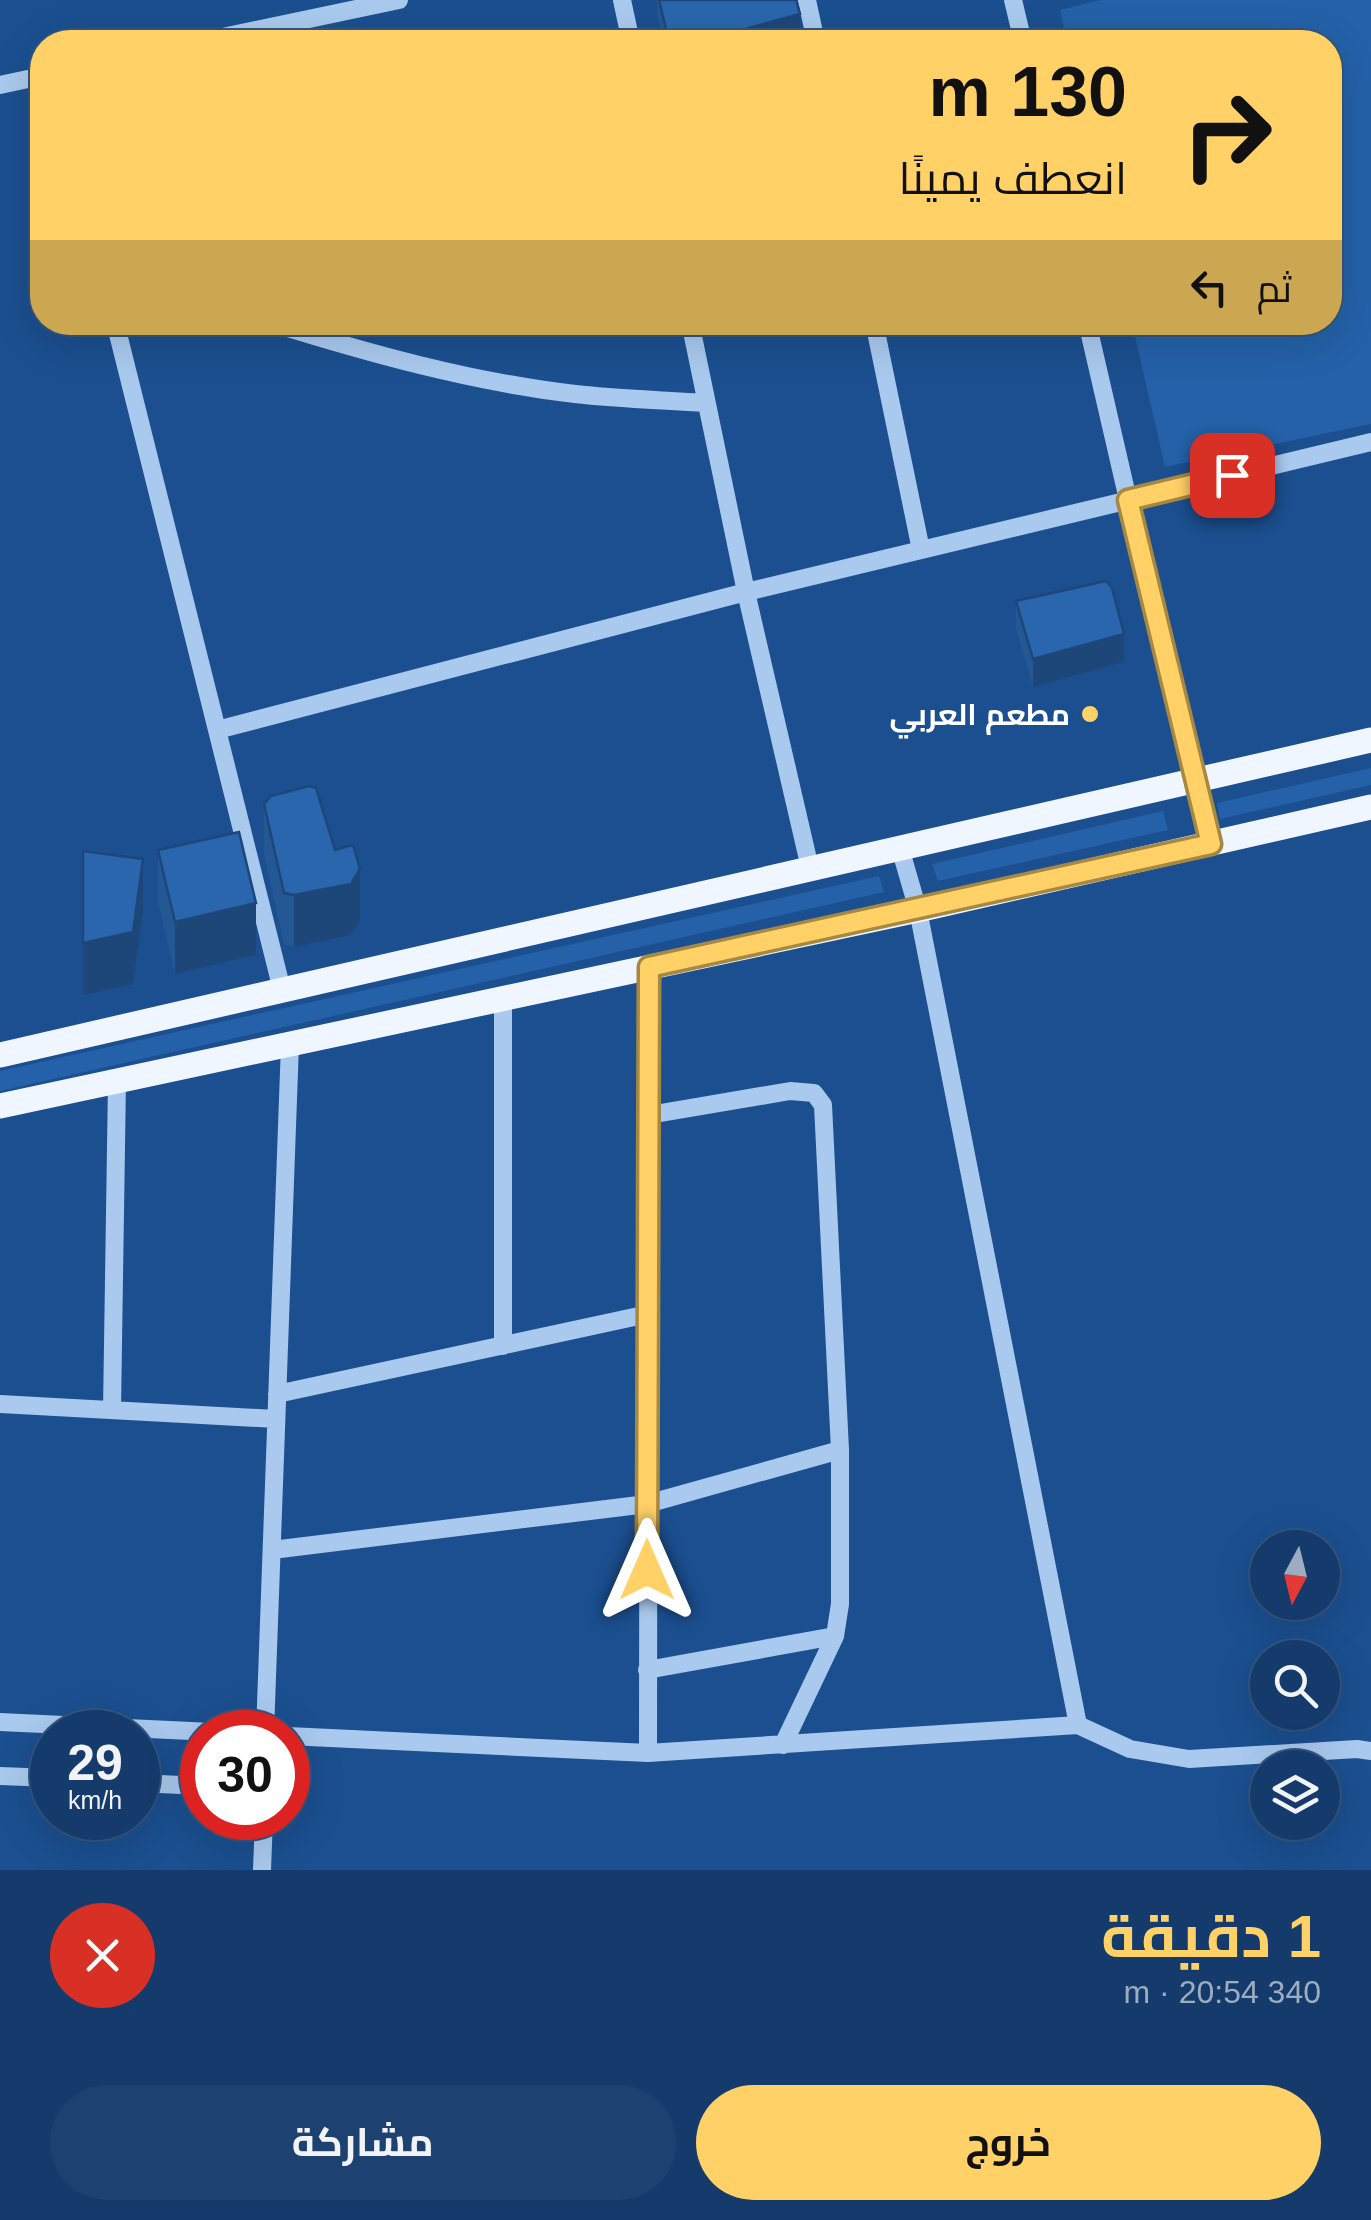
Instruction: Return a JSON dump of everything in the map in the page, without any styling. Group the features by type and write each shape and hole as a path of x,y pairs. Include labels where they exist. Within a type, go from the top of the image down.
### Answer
{"main road":[{"path":"0,1056 1371,740"},
{"path":"0,1106 918,910 1371,807"}],"street":[{"path":"256,30 399,0"},
{"path":"622,0 628,30"},
{"path":"807,0 813,30"},
{"path":"1013,0 1020,30"},
{"path":"0,85 30,79"},
{"path":"118,335 282,990"},
{"path":"316,335 466,376 576,394 706,402"},
{"path":"693,335 746,592 810,868"},
{"path":"877,335 921,550"},
{"path":"1090,335 1211,844"},
{"path":"217,730 746,592 1371,442"},
{"path":"900,848 918,910 1078,1726"},
{"path":"648,1754 649,967"},
{"path":"502,998 503,1346"},
{"path":"266,1710 290,1044"},
{"path":"112,1410 116,1081"},
{"path":"649,1114 790,1091 814,1093 823,1105 840,1450 840,1604 835,1636 783,1745"},
{"path":"277,1394 648,1314"},
{"path":"0,1404 276,1419"},
{"path":"272,1550 647,1504 840,1450"},
{"path":"647,1670 835,1636"},
{"path":"0,1722 180,1730"},
{"path":"310,1737 648,1754 1078,1726 1130,1749 1189,1758 1357,1748 1371,1751"},
{"path":"0,1776 30,1777"},
{"path":"262,1870 263,1840"}],"shaded area":[{"path":"1100,0 1371,0 1371,424 1165,467 1135,335 1342,335 1342,30 1064,30 1060,10"},
{"path":"1371,768 1371,785 1220,819 1217,803"},
{"path":"1163,811 1168,830 938,881 932,864"},
{"path":"879,876 884,892 0,1091 0,1071"}],"building":[{"path":"659,0 796,0 800,14 741,30 666,30"},
{"path":"1106,581 1112,588 1124,634 1033,659 1016,601"},
{"path":"309,786 316,788 335,850 353,845 360,869 351,884 294,895 284,893 264,804 271,796"},
{"path":"239,832 256,903 175,922 158,850"},
{"path":"83,851 143,859 133,932 83,943"}],"place":[{"name":"مطعم العربي","path":"1090,714"}],"route":[{"path":"647,1570 649,967 1211,844 1128,500 1232,475"}]}
